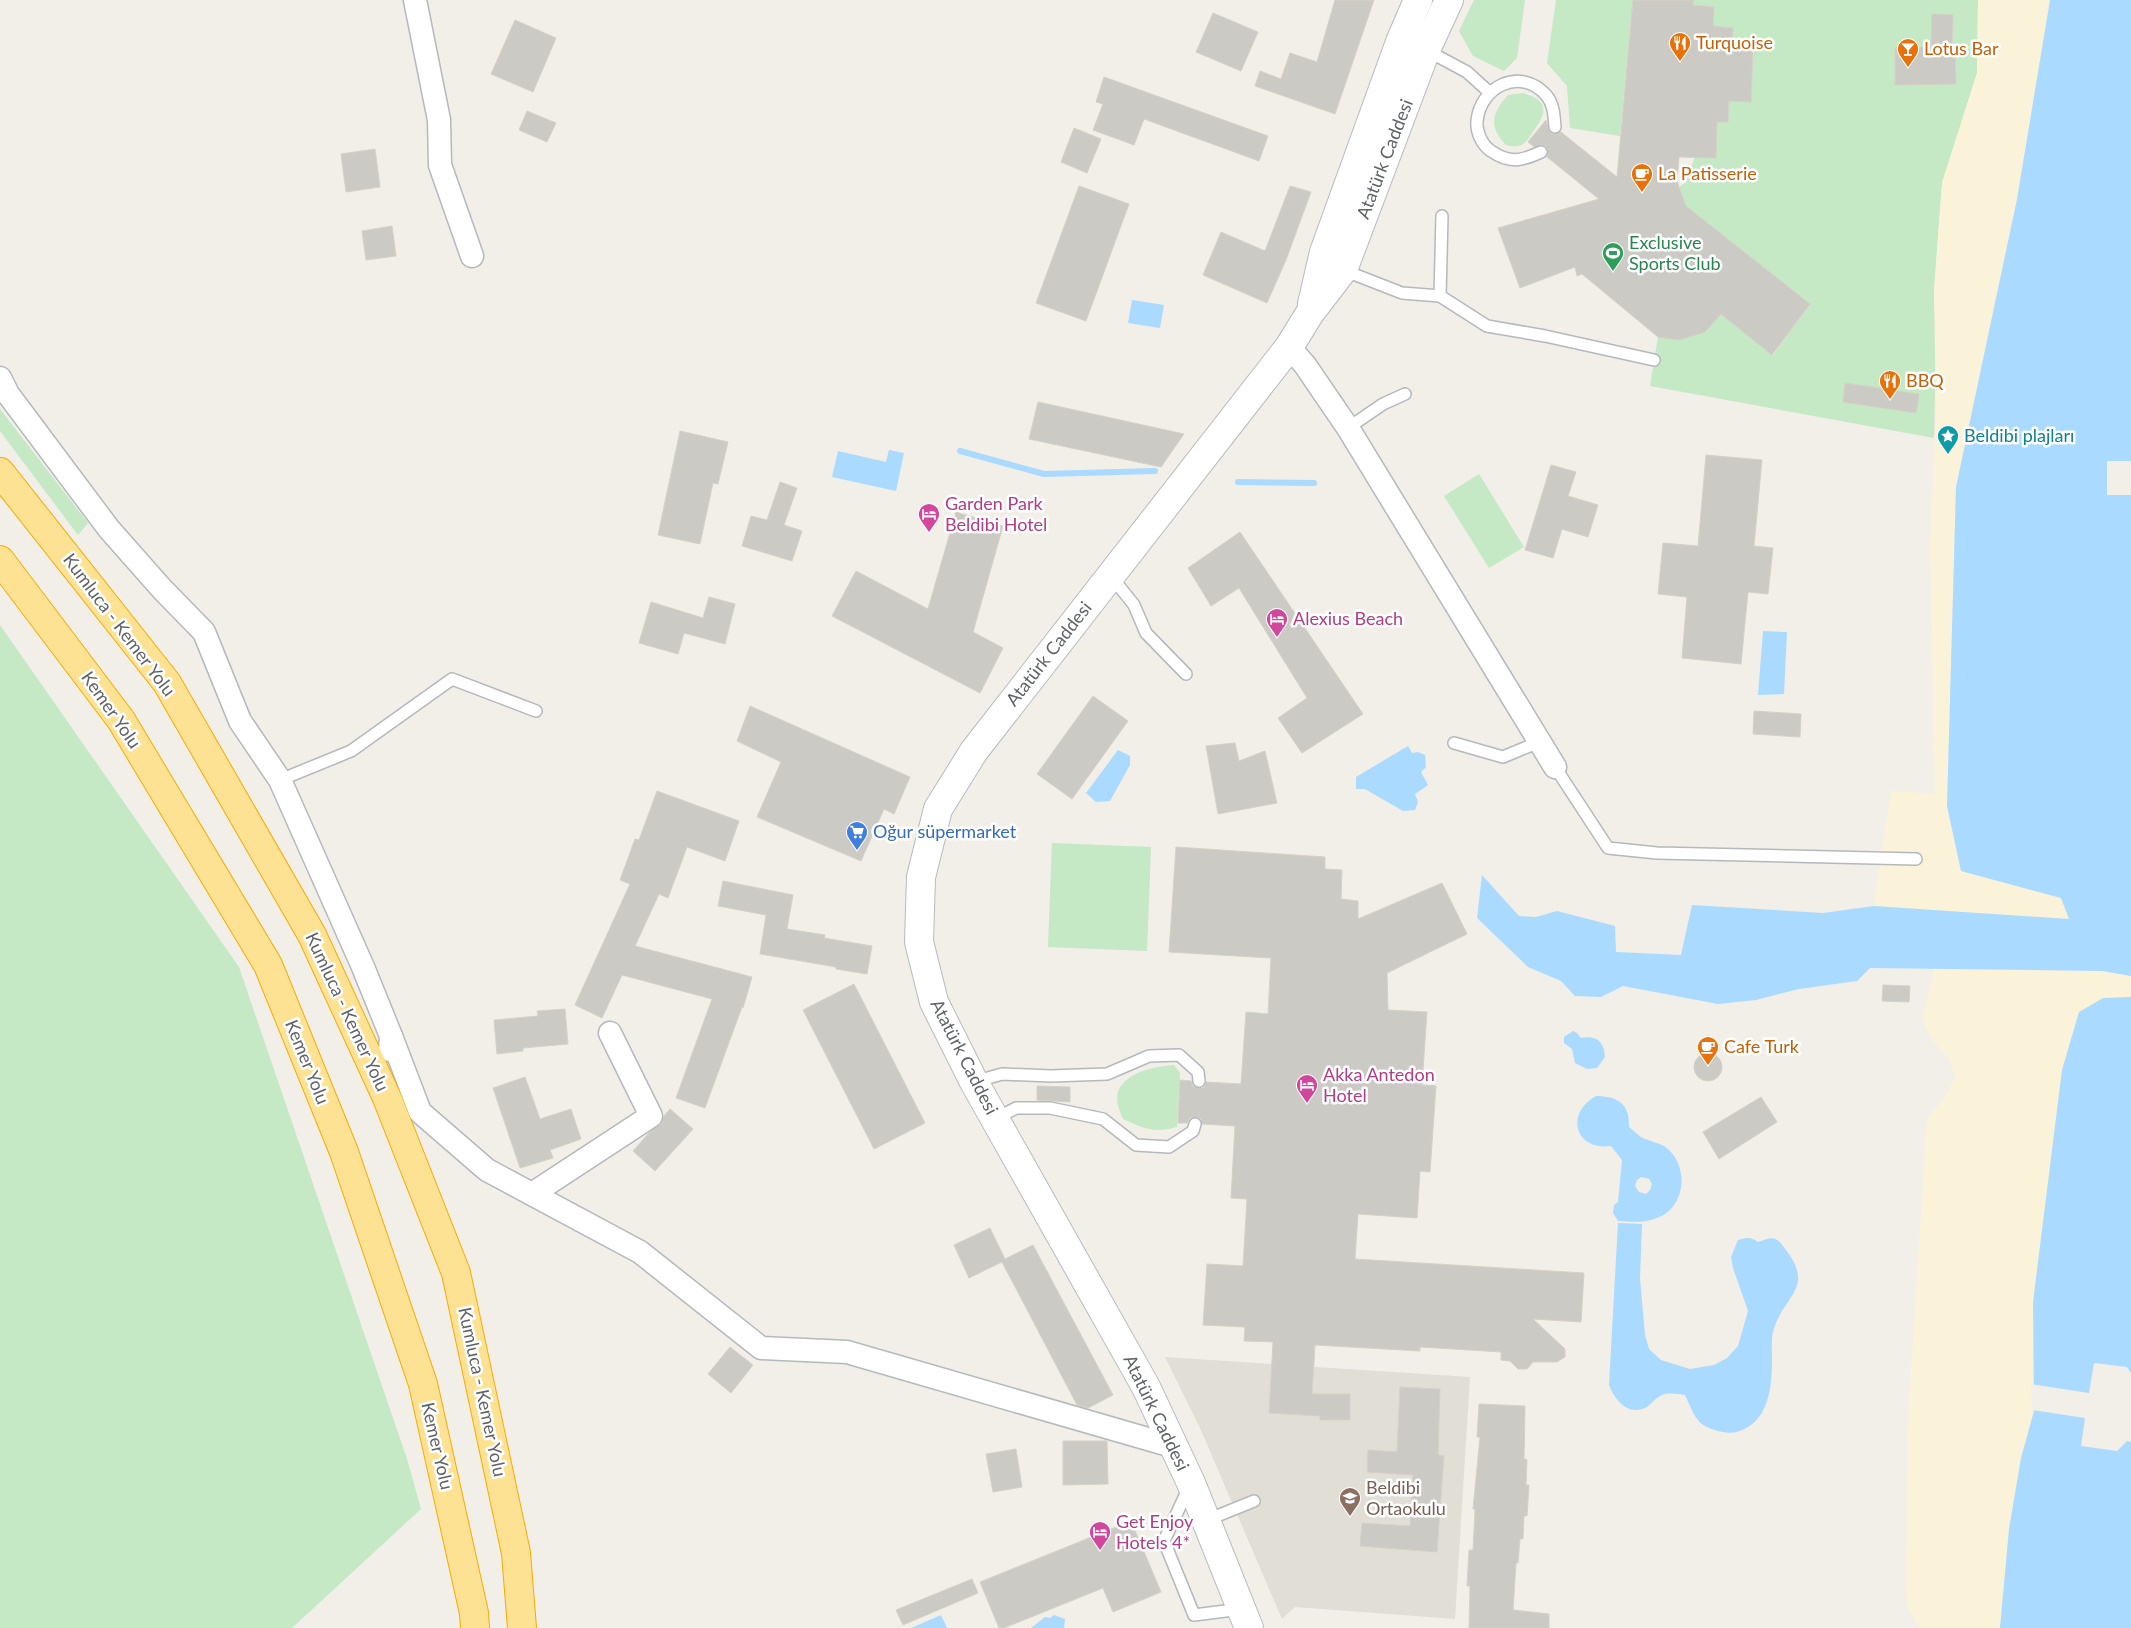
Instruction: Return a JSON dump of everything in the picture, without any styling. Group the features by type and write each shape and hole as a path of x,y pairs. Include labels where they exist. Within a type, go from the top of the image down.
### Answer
{"highway":[{"name":"Kumluca - Kemer Yolu","path":"0,472 167,683 312,935 387,1098 456,1273 516,1553 522,1628"},
{"name":"Kemer Yolu","path":"0,560 121,720 268,965 344,1152 423,1384 474,1613 475,1628"}],"street":[{"path":"415,0 439,120 440,166 472,256"},
{"name":"Atatürk Caddesi","path":"1246,1619 1191,1483 1146,1387 974,1082 934,1002 919,942 921,876 938,809 974,751 1289,347 1310,313 1332,266 1413,46 1418,0"},
{"name":"Atatürk Caddesi","path":"1413,46 1449,0"},
{"path":"1289,347 1305,365 1348,428 1555,767"},
{"path":"0,378 8,394 109,529 162,589 204,632 240,721 280,780 363,966 420,1112 487,1170 640,1252 761,1348 847,1352 1172,1446"},
{"path":"532,1194 651,1116 610,1033"},
{"path":"387,1098 391,1036"}],"lane":[{"path":"1413,46 1467,72 1489,92"},
{"path":"1541,152 1522,160 1502,158 1486,147 1477,129 1478,109 1489,92 1501,84 1515,82 1532,85 1546,95 1554,110 1555,127"},
{"path":"1440,296 1442,216"},
{"path":"1332,266 1402,293 1440,296 1487,326 1545,336 1654,360"},
{"path":"1348,428 1383,404 1405,394"},
{"path":"1111,576 1134,605 1146,632 1186,674"},
{"path":"280,780 351,751 452,679 536,711"},
{"path":"1454,743 1503,757 1539,742"},
{"path":"1555,767 1608,848 1657,853 1916,859"},
{"path":"974,1082 1002,1074 1051,1076 1107,1074 1149,1056 1179,1055 1198,1072 1199,1081"},
{"path":"995,1119 1016,1108 1050,1108 1103,1119 1136,1145 1169,1147 1193,1131 1195,1124"},
{"path":"1191,1483 1164,1540 1194,1615 1246,1619"},
{"path":"1206,1520 1254,1501"}],"shaded area":[{"name":"Beldibi Ortaokulu","path":"1165,1357 1470,1377 1455,1619 1295,1607 1282,1619 1200,1428"}],"green space":[{"path":"1474,0 1525,0 1517,58 1504,71 1473,56 1459,31"},
{"path":"1556,0 1633,0 1620,136 1570,128 1567,86 1547,63"},
{"path":"1694,0 1978,0 1977,73 1942,183 1934,291 1936,346 1934,438 1650,386 1658,337 1679,340 1704,332 1721,314 1773,355 1810,304 1686,206 1679,187 1686,182 1695,157 1716,157 1716,138 1703,122 1728,122 1729,101 1751,101 1753,47 1732,46 1733,28 1713,26 1714,7 1693,5"},
{"path":"1523,93 1532,96 1542,104 1543,114 1525,143 1517,146 1506,145 1496,132 1494,120 1498,108 1508,95"},
{"path":"0,409 88,523 78,535 0,431"},
{"path":"1479,474 1524,547 1489,568 1444,496"},
{"path":"0,625 239,967 407,1459 421,1509 292,1628 0,1628"},
{"path":"1052,843 1151,847 1147,951 1048,947"},
{"path":"1174,1065 1180,1073 1177,1127 1155,1130 1123,1119 1117,1099 1118,1092 1127,1079 1142,1071"}],"sand":[{"name":"Beldibi plajları","path":"1978,0 2050,0 2017,199 1956,487 1947,806 1961,871 2061,898 2069,919 1874,906 1891,791 1935,794 1930,545 1936,410 1934,291 1942,183 1977,73"},
{"path":"1934,969 2102,971 2131,976 2131,997 2103,998 2033,1302 2034,1411 2021,1458 2009,1529 2000,1628 1919,1628 1906,1604 1907,1436 1927,1118 1946,1096 1955,1076 1949,1059 1930,1037 1923,1018"}],"water":[{"path":"2050,0 2131,0 2131,976 2102,971 1870,968 1857,981 1799,989 1756,1000 1718,1004 1623,986 1601,997 1575,996 1561,981 1528,967 1477,918 1482,875 1519,916 1536,917 1557,911 1615,926 1616,952 1681,955 1692,905 1823,913 1874,906 2069,919 2061,898 1961,871 1947,806 1956,487 2017,199"},
{"path":"1132,300 1164,305 1160,328 1128,323"},
{"path":"889,450 904,453 896,491 832,477 838,451 886,462"},
{"path":"1763,631 1787,632 1784,694 1758,695"},
{"path":"1408,746 1412,753 1418,752 1425,755 1426,767 1421,772 1428,785 1415,794 1418,802 1415,810 1403,811 1365,789 1356,789 1356,777"},
{"path":"1118,750 1130,756 1130,765 1110,801 1096,802 1086,793"},
{"path":"2131,997 2131,1628 2000,1628 2009,1529 2021,1458 2034,1411 2033,1302 2062,1070 2079,1012 2103,998"},
{"path":"1573,1031 1581,1038 1595,1038 1601,1043 1605,1057 1597,1068 1587,1069 1575,1063 1572,1049 1564,1043 1564,1037"},
{"path":"1596,1096 1604,1096 1621,1103 1627,1112 1629,1127 1641,1137 1666,1147 1675,1158 1680,1167 1681,1187 1674,1206 1666,1213 1648,1221 1618,1221 1613,1213 1614,1205 1618,1202 1622,1160 1611,1146 1599,1146 1589,1143 1582,1137 1578,1130 1577,1121 1580,1112","holes":["1641,1177 1649,1179 1652,1184 1650,1190 1646,1194 1639,1192 1635,1186 1637,1180"]},
{"path":"1618,1223 1642,1224 1640,1279 1645,1335 1649,1349 1661,1360 1690,1369 1714,1365 1727,1358 1738,1346 1748,1311 1731,1257 1738,1240 1749,1238 1758,1242 1774,1238 1786,1250 1798,1274 1797,1284 1777,1320 1773,1332 1771,1378 1765,1406 1761,1414 1748,1427 1730,1433 1707,1427 1698,1420 1685,1395 1665,1394 1640,1410 1628,1408 1615,1396 1609,1385"},
{"path":"941,1615 947,1628 911,1628"},
{"path":"1054,1615 1065,1619 1064,1628 1031,1628 1045,1617 1050,1618"}],"pier":[{"path":"2107,461 2131,461 2131,495 2107,495"},
{"path":"2094,1363 2127,1367 2131,1373 2131,1442 2127,1441 2117,1451 2081,1446 2085,1418 2032,1410 2031,1384 2089,1393"}],"building":[{"path":"1335,0 1374,0 1335,114 1255,86 1260,71 1281,79 1290,53 1317,62"},
{"path":"1633,0 1694,0 1693,5 1714,7 1713,26 1733,28 1732,46 1753,47 1751,102 1729,101 1728,122 1717,122 1716,158 1679,157 1677,181 1686,206 1810,304 1772,355 1721,314 1705,332 1679,340 1658,337 1582,274 1577,276 1575,267 1520,288 1498,228 1599,199 1547,157 1546,146 1534,147 1528,142 1546,120 1551,134 1561,132 1617,177"},
{"path":"1213,13 1258,32 1241,71 1196,52"},
{"path":"1932,14 1953,15 1952,46 1955,46 1956,84 1895,85 1895,48 1931,47"},
{"path":"515,20 556,38 533,92 491,74"},
{"path":"1104,77 1268,136 1259,161 1144,119 1134,145 1093,130 1103,104 1096,102"},
{"path":"527,111 556,123 547,142 519,130"},
{"path":"1074,128 1101,139 1087,173 1061,162"},
{"path":"375,149 380,187 346,192 341,154"},
{"path":"1079,186 1129,204 1086,321 1036,303"},
{"path":"1290,186 1311,192 1286,260 1267,303 1203,275 1221,232 1265,251"},
{"path":"392,226 396,256 366,260 362,231"},
{"path":"1845,383 1919,394 1916,413 1843,402"},
{"path":"1038,402 1184,434 1161,467 1029,439"},
{"path":"680,431 728,442 718,484 713,483 700,544 658,535"},
{"path":"1706,455 1762,460 1754,546 1773,548 1768,594 1748,592 1741,664 1682,658 1687,597 1658,594 1663,543 1698,546"},
{"path":"1551,465 1576,472 1568,496 1598,505 1588,537 1562,529 1553,558 1525,550"},
{"path":"780,482 797,488 784,525 802,531 792,561 742,546 751,516 767,520"},
{"path":"956,512 1003,526 973,632 1003,648 980,693 832,616 856,571 928,609"},
{"path":"1240,532 1363,714 1302,753 1278,718 1307,698 1239,588 1211,606 1188,568"},
{"path":"709,597 735,604 725,644 684,633 678,654 639,643 651,602 703,618"},
{"path":"1093,696 1128,721 1072,799 1037,774"},
{"path":"750,706 910,777 894,814 884,809 861,861 757,817 781,762 737,741"},
{"path":"1754,711 1801,714 1800,737 1753,734"},
{"path":"1235,743 1239,761 1265,751 1277,803 1218,814 1206,746"},
{"path":"657,791 739,821 725,861 687,847 668,898 659,894 635,946 752,977 743,1008 705,1108 676,1098 712,999 622,975 602,1018 575,1005 630,884 620,880 635,839 639,840"},
{"name":"Akka Antedon Hotel","path":"1176,847 1325,857 1325,869 1342,870 1341,899 1358,901 1358,919 1442,883 1467,934 1387,973 1388,1010 1427,1012 1422,1085 1436,1086 1430,1172 1420,1171 1417,1218 1358,1214 1355,1259 1584,1273 1581,1322 1533,1319 1565,1349 1565,1357 1557,1362 1533,1362 1527,1369 1518,1369 1510,1361 1501,1360 1501,1352 1420,1347 1420,1351 1315,1345 1312,1394 1350,1394 1350,1420 1320,1420 1320,1416 1269,1413 1273,1342 1244,1341 1245,1327 1203,1325 1207,1264 1243,1266 1247,1199 1231,1198 1235,1126 1202,1124 1201,1119 1197,1117 1190,1118 1187,1123 1178,1123 1180,1080 1191,1081 1193,1086 1199,1088 1204,1087 1206,1082 1241,1084 1246,1012 1268,1014 1271,958 1169,952"},
{"path":"723,881 793,895 787,929 825,935 824,938 872,946 867,974 760,954 766,915 718,906"},
{"path":"854,984 925,1123 874,1149 803,1010"},
{"path":"1883,985 1910,986 1909,1002 1882,1001"},
{"path":"565,1009 568,1044 523,1048 523,1051 497,1054 494,1020 538,1016 537,1011"},
{"name":"Cafe Turk","path":"1708,1053 1718,1057 1722,1067 1718,1077 1708,1081 1698,1077 1694,1067 1698,1057"},
{"path":"525,1077 540,1119 571,1109 581,1139 550,1150 553,1158 520,1168 493,1088"},
{"path":"1037,1086 1070,1087 1070,1102 1037,1100"},
{"path":"1761,1097 1777,1122 1719,1159 1703,1132"},
{"path":"670,1109 693,1129 655,1171 633,1151 649,1133 662,1123 664,1116"},
{"path":"990,1228 1005,1259 1033,1245 1113,1395 1088,1408 1077,1405 1002,1262 969,1278 954,1245"},
{"path":"730,1347 753,1365 731,1393 708,1374"},
{"path":"1400,1387 1440,1389 1438,1455 1444,1456 1437,1552 1360,1546 1362,1523 1410,1526 1413,1475 1367,1472 1368,1450 1397,1452"},
{"path":"1479,1404 1525,1406 1524,1459 1527,1460 1526,1485 1529,1485 1527,1516 1524,1516 1523,1539 1520,1539 1518,1563 1516,1563 1513,1610 1549,1614 1549,1628 1469,1628 1470,1586 1467,1586 1469,1550 1473,1550 1475,1509 1473,1509 1480,1437 1477,1437"},
{"path":"1063,1441 1107,1441 1108,1484 1063,1485"},
{"path":"1016,1449 1022,1487 993,1492 986,1454"},
{"name":"Get Enjoy Hotels 4*","path":"1131,1521 1161,1592 1113,1612 1103,1588 1004,1628 999,1628 980,1582"},
{"path":"972,1579 978,1593 903,1625 896,1610"}],"waterway":[{"path":"960,451 1044,474 1155,471"},
{"path":"1238,482 1314,483"}],"place":[{"name":"Turquoise","path":"1680,62"},
{"name":"Lotus Bar","path":"1908,68"},
{"name":"La Patisserie","path":"1642,193"},
{"name":"Exclusive Sports Club","path":"1613,272"},
{"name":"BBQ","path":"1890,400"},
{"name":"Beldibi plajları","path":"1948,455"},
{"name":"Garden Park Beldibi Hotel","path":"929,533"},
{"name":"Alexius Beach","path":"1277,638"},
{"name":"Oğur süpermarket","path":"857,851"},
{"name":"Cafe Turk","path":"1708,1066"},
{"name":"Akka Antedon Hotel","path":"1307,1104"},
{"name":"Beldibi Ortaokulu","path":"1350,1517"},
{"name":"Get Enjoy Hotels 4*","path":"1100,1551"}]}
